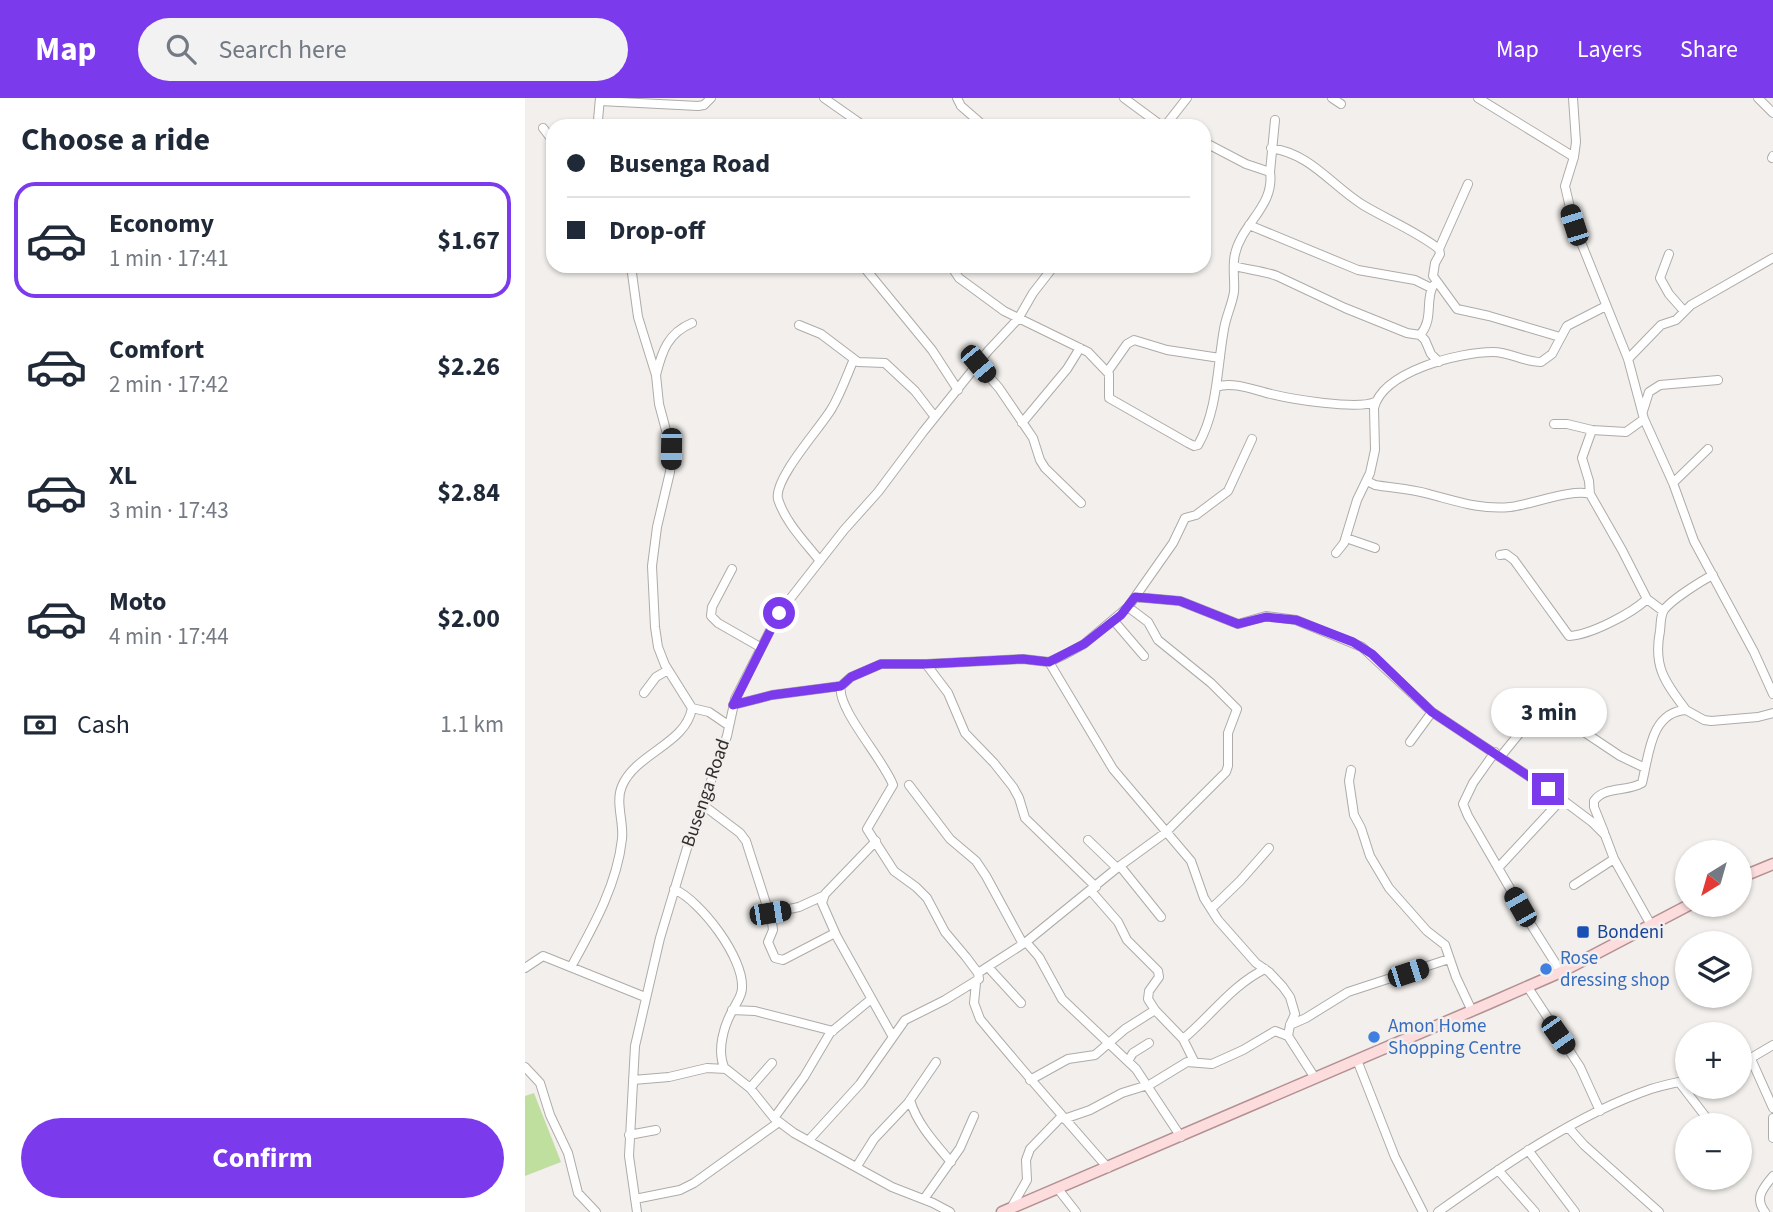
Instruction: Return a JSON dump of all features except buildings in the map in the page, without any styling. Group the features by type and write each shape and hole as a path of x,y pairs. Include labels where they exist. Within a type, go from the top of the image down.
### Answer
{"main road":[{"path":"1752,873 1773,864"},
{"path":"1011,1210 1561,972 1675,912"}],"street":[{"path":"600,119 600,99 698,106 704,105 711,98"},
{"path":"957,98 961,106 976,119"},
{"path":"1124,98 1160,119"},
{"path":"1172,119 1187,98"},
{"path":"1332,98 1341,104"},
{"path":"1478,98 1574,157"},
{"path":"1573,98 1576,142 1565,186 1574,225 1629,359 1644,416 1694,541 1754,652 1773,694"},
{"path":"1758,98 1773,113"},
{"path":"828,99 854,119"},
{"path":"1220,358 1167,350 1133,340 1127,344 1108,372 1109,398 1194,446 1200,442 1216,387 1225,326 1233,297 1233,259 1239,241 1260,213 1271,187 1271,148 1275,120"},
{"path":"543,128 546,132"},
{"path":"1211,146 1246,164 1270,172"},
{"path":"1271,148 1313,164 1355,200 1399,223 1439,249"},
{"path":"1420,335 1430,313 1435,287 1433,271 1440,254 1439,249 1468,184"},
{"path":"1249,225 1358,271 1435,287 1446,292 1457,309 1560,337"},
{"path":"1669,254 1660,278 1669,294 1684,311"},
{"path":"1629,359 1661,325 1676,320 1684,311 1709,295 1773,258"},
{"path":"1234,266 1256,273 1269,273 1345,308 1420,335 1439,362"},
{"path":"632,273 638,317 656,375 659,404 671,449 670,472 656,527 651,577 655,627 661,656 692,708 709,712 728,725"},
{"path":"869,273 932,350 958,390"},
{"path":"957,273 964,282 1018,319 1093,356 1108,372"},
{"name":"Busenga Road","path":"637,1212 629,1156 635,1046 674,890 727,736 733,705 779,613 879,492 978,364 1018,319 1049,273"},
{"path":"1216,387 1228,385 1275,395 1363,405 1375,402 1405,374 1456,356 1494,352 1541,362 1552,354 1560,337 1572,322 1606,306"},
{"path":"656,375 672,335 692,323"},
{"path":"799,325 821,334 862,363 885,363 915,391 935,417"},
{"path":"1022,423 1067,369 1080,348"},
{"path":"820,561 790,523 779,500 779,487 811,434 834,405 854,359"},
{"path":"978,364 1033,438 1045,468 1081,503"},
{"path":"1553,424 1626,432 1644,416 1649,392 1660,385 1718,380"},
{"path":"1336,553 1342,548 1357,500 1367,481 1375,450 1375,402"},
{"path":"1592,430 1582,458 1590,494 1647,599 1663,611"},
{"path":"733,705 772,695 841,686 851,677 881,664 1023,659 1049,662 1084,644 1128,607 1173,543 1185,518 1196,515 1228,491 1252,439"},
{"path":"1673,483 1708,449"},
{"path":"1367,481 1375,485 1431,494 1447,501 1486,506 1511,507 1577,492 1590,494"},
{"path":"1346,538 1375,548"},
{"path":"1500,555 1506,554 1514,559 1569,636 1578,635 1621,617 1647,599"},
{"path":"732,569 712,607 711,616 718,623 761,647"},
{"path":"1713,575 1699,582 1663,611 1657,642 1657,661 1666,681 1686,710 1704,720 1758,717 1773,713"},
{"path":"1135,597 1180,601 1238,624 1266,617 1296,620 1362,647 1432,712 1562,799 1605,835"},
{"path":"809,1140 860,1084 909,1017 977,978 988,967 1024,943 1118,867 1165,833 1226,772 1228,733 1238,712 1226,696 1158,640 1148,622 1128,607"},
{"path":"1114,621 1144,656"},
{"path":"1049,662 1083,716 1101,752 1165,833 1191,860 1204,898 1211,909 1256,963 1283,987 1295,1008 1289,1037"},
{"path":"926,664 948,693 965,733 1013,787 1025,818 1093,889 1128,940 1160,974 1148,995 1155,1010 1183,1040 1193,1061"},
{"path":"644,692 656,677 667,670"},
{"path":"841,686 841,700 892,783 892,788 867,829 894,871 926,898 945,932 977,978 974,1003 980,1019 1108,1168"},
{"path":"571,967 607,899 613,880 622,839 620,794 623,784 642,762 678,733 690,717 692,708"},
{"path":"1561,972 1529,923 1468,816 1464,804 1473,783 1536,713 1544,709 1646,768"},
{"path":"1651,925 1614,859 1594,801 1603,793 1643,783 1652,742 1663,719 1671,713 1686,710"},
{"path":"1410,742 1432,712"},
{"path":"1351,770 1349,781 1354,815 1370,856 1389,888 1426,931 1445,945 1472,1011"},
{"path":"909,785 950,839 976,862 1024,943 1039,957 1062,999 1128,1060 1181,1137"},
{"path":"1498,867 1562,799"},
{"path":"703,805 740,833 746,841 770,913 773,930 768,942 778,960 792,956 835,933"},
{"path":"1088,840 1118,867 1161,917"},
{"path":"770,913 799,907 825,894 876,841"},
{"path":"1211,909 1237,885 1269,848"},
{"path":"1574,885 1614,859"},
{"path":"674,890 690,897 706,915 722,936 735,962 742,988 732,1010 720,1051 726,1069 750,1088 777,1120 891,1187 950,1212"},
{"path":"825,894 822,903 835,933 893,1037"},
{"path":"525,968 543,956 645,998"},
{"path":"1290,1025 1348,992 1449,959"},
{"path":"988,967 1021,1003"},
{"path":"1183,1040 1232,992 1265,969"},
{"path":"1527,986 1580,1067 1600,1111"},
{"path":"635,1199 680,1190 694,1183 777,1120 817,1052 833,1031 870,1000"},
{"path":"732,1010 755,1011 833,1031"},
{"path":"1030,1080 1068,1059 1093,1056 1155,1010"},
{"path":"1011,1210 1027,1180 1026,1160 1030,1149 1063,1118 1090,1110 1122,1093 1147,1085 1187,1062 1207,1065 1275,1031 1289,1037 1315,1078"},
{"path":"1128,1060 1133,1053 1149,1043"},
{"path":"1752,1058 1773,1045"},
{"path":"1357,1060 1395,1157 1423,1212"},
{"path":"1752,1061 1773,1108"},
{"path":"857,1166 880,1132 909,1100 936,1062"},
{"path":"750,1088 772,1063"},
{"path":"525,1067 540,1083 550,1115 568,1153 578,1193 596,1212"},
{"path":"633,1080 669,1077 707,1068 726,1069"},
{"path":"1439,1212 1528,1150 1568,1127 1650,1090 1675,1083"},
{"path":"909,1100 928,1134 951,1162"},
{"path":"924,1199 960,1149 974,1116"},
{"path":"1773,1118 1773,1138"},
{"path":"1568,1127 1584,1145 1659,1212"},
{"path":"629,1135 656,1130"},
{"path":"1528,1150 1575,1212"},
{"path":"1498,1170 1535,1212"},
{"path":"1765,1212 1759,1198 1773,1176"},
{"path":"1058,1189 1076,1212"}],"green space":[{"path":"534,1093 561,1162 525,1176 525,1096"}],"place":[{"name":"Bondeni","path":"1583,932"},
{"name":"Rose dressing shop","path":"1546,969"},
{"name":"Amon Home Shopping Centre","path":"1374,1037"}],"route":[{"path":"779,613 733,705 772,695 841,686 851,677 881,664 1023,659 1049,662 1084,644 1121,615 1135,597 1180,601 1238,624 1266,617 1296,620 1362,647 1432,712 1548,789"}]}
